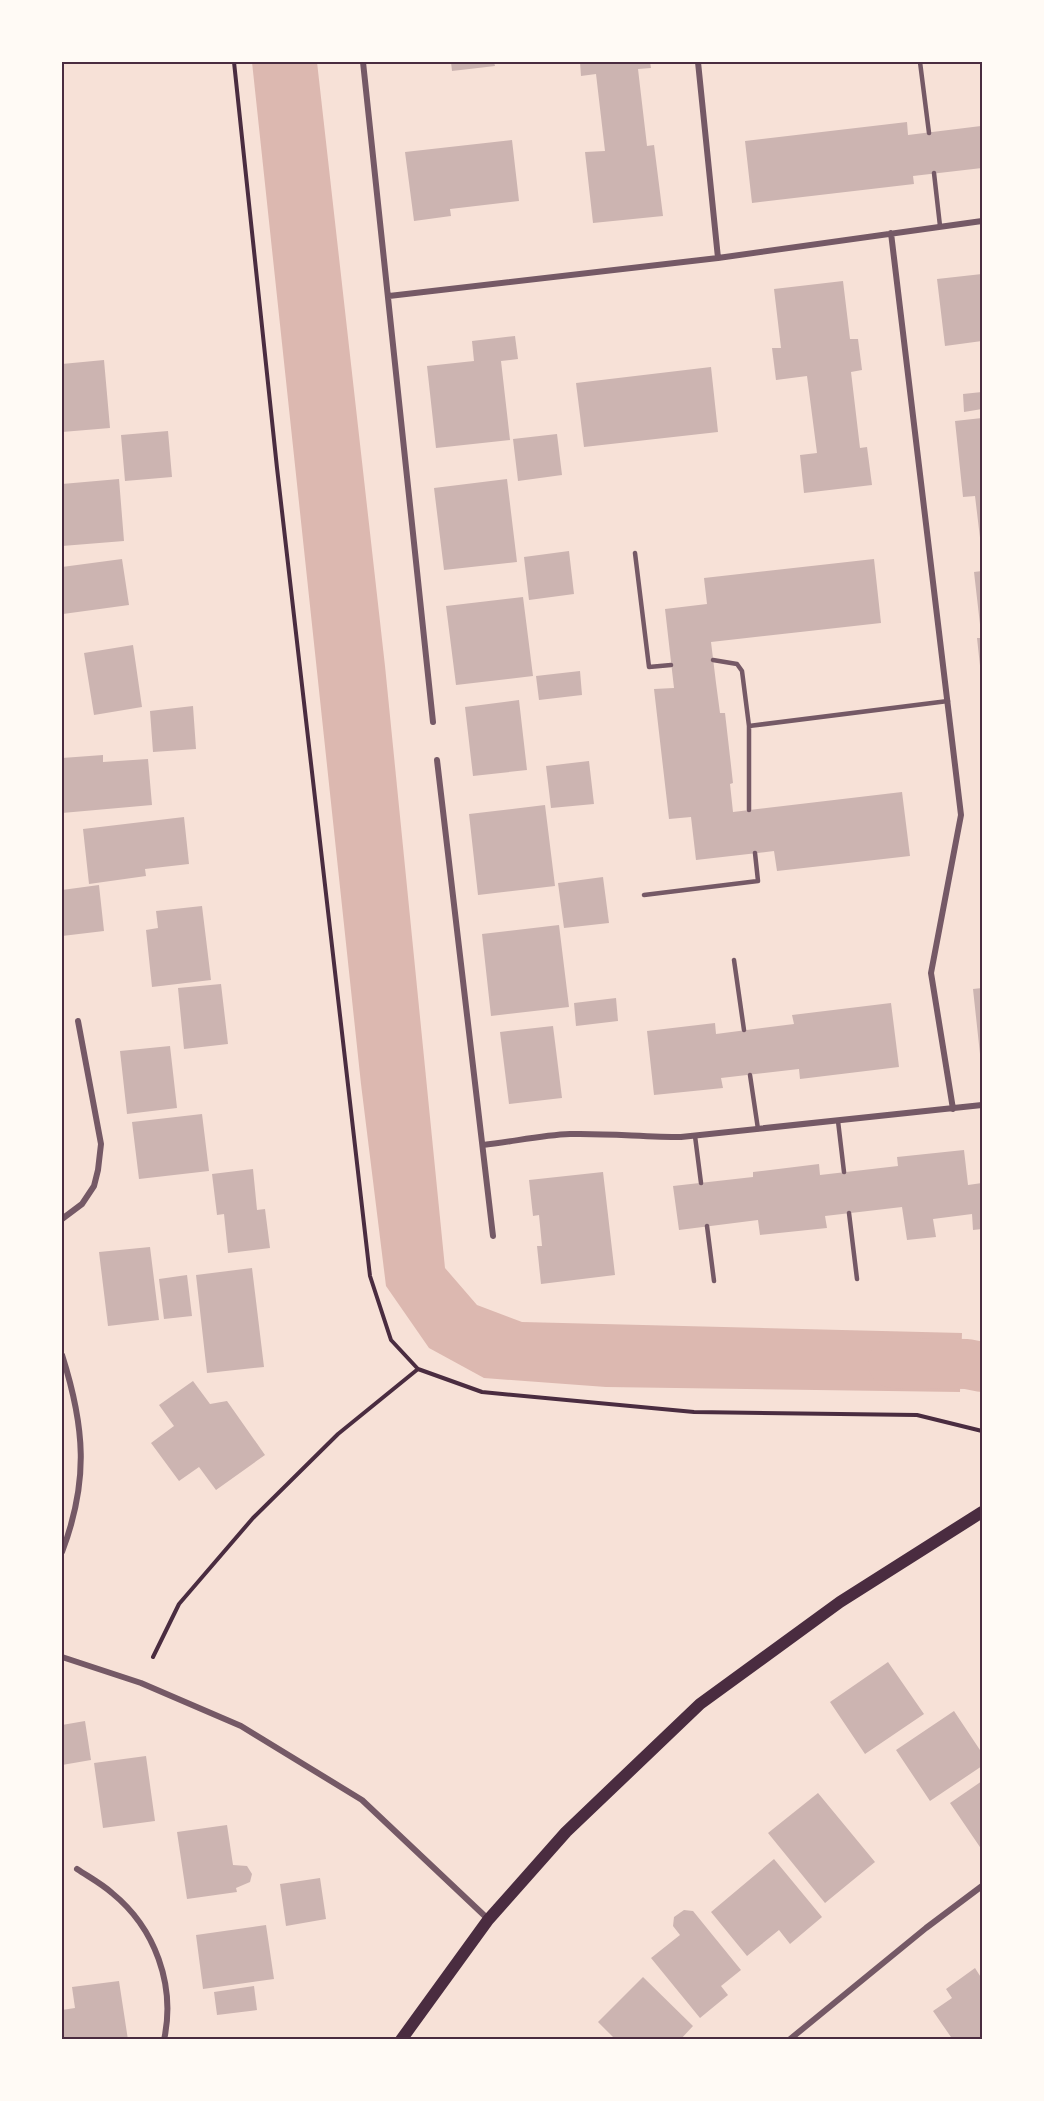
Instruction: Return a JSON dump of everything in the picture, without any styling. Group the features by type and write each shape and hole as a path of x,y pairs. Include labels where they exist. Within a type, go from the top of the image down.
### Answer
{"main road":[{"path":"401,2040 488,1920 566,1832 700,1704 840,1602 982,1512"}],"street":[{"path":"363,62 433,722"},
{"path":"698,62 718,258"},
{"path":"389,296 718,258 982,221"},
{"path":"891,233 961,815 931,973 953,1109"},
{"path":"437,760 493,1236"},
{"path":"62,1219 82,1204 94,1186 101,1144 78,1021"},
{"path":"483,1146 566,1134 695,1136 982,1105"},
{"path":"62,1355 79,1423 82,1463 80,1486 71,1528 62,1552"},
{"path":"62,1657 141,1683 241,1726 362,1800 488,1920"},
{"path":"77,1869 113,1893 139,1920 150,1938 161,1964 166,1984 168,2009 164,2040"},
{"path":"789,2040 926,1928 982,1886"}],"lane":[{"path":"920,62 929,133"},
{"path":"934,173 940,226"},
{"path":"634,553 649,667 671,664"},
{"path":"713,660 737,664 742,671 749,726 749,810"},
{"path":"749,726 948,701"},
{"path":"644,895 758,881 755,853"},
{"path":"734,960 744,1030"},
{"path":"750,1075 758,1129"},
{"path":"838,1121 844,1172"},
{"path":"695,1136 701,1183"},
{"path":"849,1213 856,1279"},
{"path":"707,1226 714,1281"}],"path":[{"path":"141,1683 179,1604 253,1518 338,1434 418,1369"}],"shaded area":[{"path":"252,62 317,62 385,666 445,1268 477,1305 522,1322 962,1333 960,1392 606,1387 484,1378 429,1348 386,1286 361,1084"}],"building":[{"path":"451,62 494,62 495,66 452,71"},
{"path":"580,62 650,62 651,68 638,69 647,146 654,145 663,216 593,223 585,152 605,151 596,74 581,76"},
{"path":"980,117 982,117 982,168 913,176 914,184 752,203 745,141 907,122 908,135 981,126"},
{"path":"512,140 519,201 450,209 451,216 414,221 405,152"},
{"path":"982,274 982,341 945,346 937,279"},
{"path":"843,281 850,339 858,339 862,370 851,372 860,448 867,447 872,485 804,493 800,455 817,453 807,376 776,380 772,348 781,348 774,289"},
{"path":"515,336 518,359 501,361 510,440 436,448 427,366 474,361 472,341"},
{"path":"104,360 110,428 62,432 62,364"},
{"path":"711,367 718,432 584,447 576,383"},
{"path":"982,392 982,409 964,412 963,394"},
{"path":"982,418 981,546 975,496 963,497 955,421"},
{"path":"168,431 172,477 125,481 121,435"},
{"path":"557,434 562,475 518,481 513,439"},
{"path":"119,479 124,541 62,546 62,484"},
{"path":"507,479 517,562 444,570 434,488"},
{"path":"569,551 574,594 529,600 524,557"},
{"path":"122,559 129,605 63,614 62,567"},
{"path":"874,559 881,623 711,642 720,713 725,713 733,783 730,784 733,812 902,792 910,856 777,871 774,851 696,860 691,817 669,819 654,689 674,688 665,609 707,604 704,578"},
{"path":"982,571 982,633 981,633 974,572"},
{"path":"523,597 533,676 456,685 446,606"},
{"path":"977,638 982,638 982,675 981,675"},
{"path":"133,645 142,707 94,715 84,653"},
{"path":"580,671 582,695 539,700 536,676"},
{"path":"519,700 527,770 473,776 465,707"},
{"path":"193,706 196,749 153,752 150,711"},
{"path":"103,755 103,762 148,759 152,805 62,813 62,758"},
{"path":"589,761 594,804 551,808 546,766"},
{"path":"545,805 555,886 478,895 469,814"},
{"path":"184,817 189,864 145,869 146,876 89,884 83,829"},
{"path":"603,877 609,923 564,928 558,883"},
{"path":"99,885 104,931 62,936 62,890"},
{"path":"202,906 211,980 152,987 146,930 158,928 156,911"},
{"path":"559,925 569,1007 491,1016 482,934"},
{"path":"221,984 228,1044 184,1049 178,988"},
{"path":"982,988 982,1054 980,1054 973,989"},
{"path":"616,998 618,1021 576,1026 574,1003"},
{"path":"891,1003 899,1067 800,1079 799,1069 721,1078 723,1088 654,1095 647,1031 715,1023 716,1034 794,1024 792,1015"},
{"path":"553,1026 562,1098 509,1104 500,1032"},
{"path":"170,1046 177,1108 127,1114 120,1051"},
{"path":"202,1114 209,1171 139,1179 132,1122"},
{"path":"964,1150 968,1185 982,1183 982,1229 973,1230 972,1214 933,1219 936,1237 907,1240 902,1207 825,1216 827,1228 760,1235 758,1220 679,1230 673,1186 753,1177 753,1172 819,1164 820,1175 898,1166 897,1157"},
{"path":"253,1169 257,1210 265,1209 270,1248 228,1253 224,1214 217,1215 212,1174"},
{"path":"603,1172 615,1275 541,1284 537,1246 542,1246 539,1215 533,1216 529,1180"},
{"path":"150,1247 159,1320 108,1326 99,1252"},
{"path":"252,1268 264,1367 207,1373 196,1275"},
{"path":"187,1275 192,1316 164,1319 159,1279"},
{"path":"193,1381 210,1404 227,1401 265,1455 216,1490 199,1467 179,1481 151,1443 174,1426 159,1405"},
{"path":"888,1662 924,1714 865,1754 830,1702"},
{"path":"954,1711 982,1753 982,1766 930,1801 896,1750"},
{"path":"85,1721 91,1760 62,1765 62,1725"},
{"path":"146,1756 155,1821 103,1828 94,1763"},
{"path":"982,1781 982,1850 950,1803"},
{"path":"818,1793 875,1862 825,1903 768,1833"},
{"path":"227,1825 233,1865 247,1866 252,1874 250,1882 236,1888 237,1892 187,1899 177,1832"},
{"path":"774,1859 822,1917 790,1944 779,1930 747,1956 711,1912"},
{"path":"320,1878 326,1919 286,1926 280,1884"},
{"path":"684,1910 693,1911 741,1970 721,1986 728,1995 700,2018 651,1958 680,1935 673,1926 674,1917"},
{"path":"266,1925 274,1979 203,1989 196,1935"},
{"path":"975,1968 982,1979 982,2040 953,2040 933,2011 952,1998 946,1989"},
{"path":"643,1977 693,2026 680,2040 616,2040 598,2022"},
{"path":"119,1981 128,2040 62,2040 62,2010 75,2008 72,1987"},
{"path":"254,1986 257,2010 217,2015 214,1992"}],"waterway":[{"path":"893,1363 967,1364 982,1367"}]}
